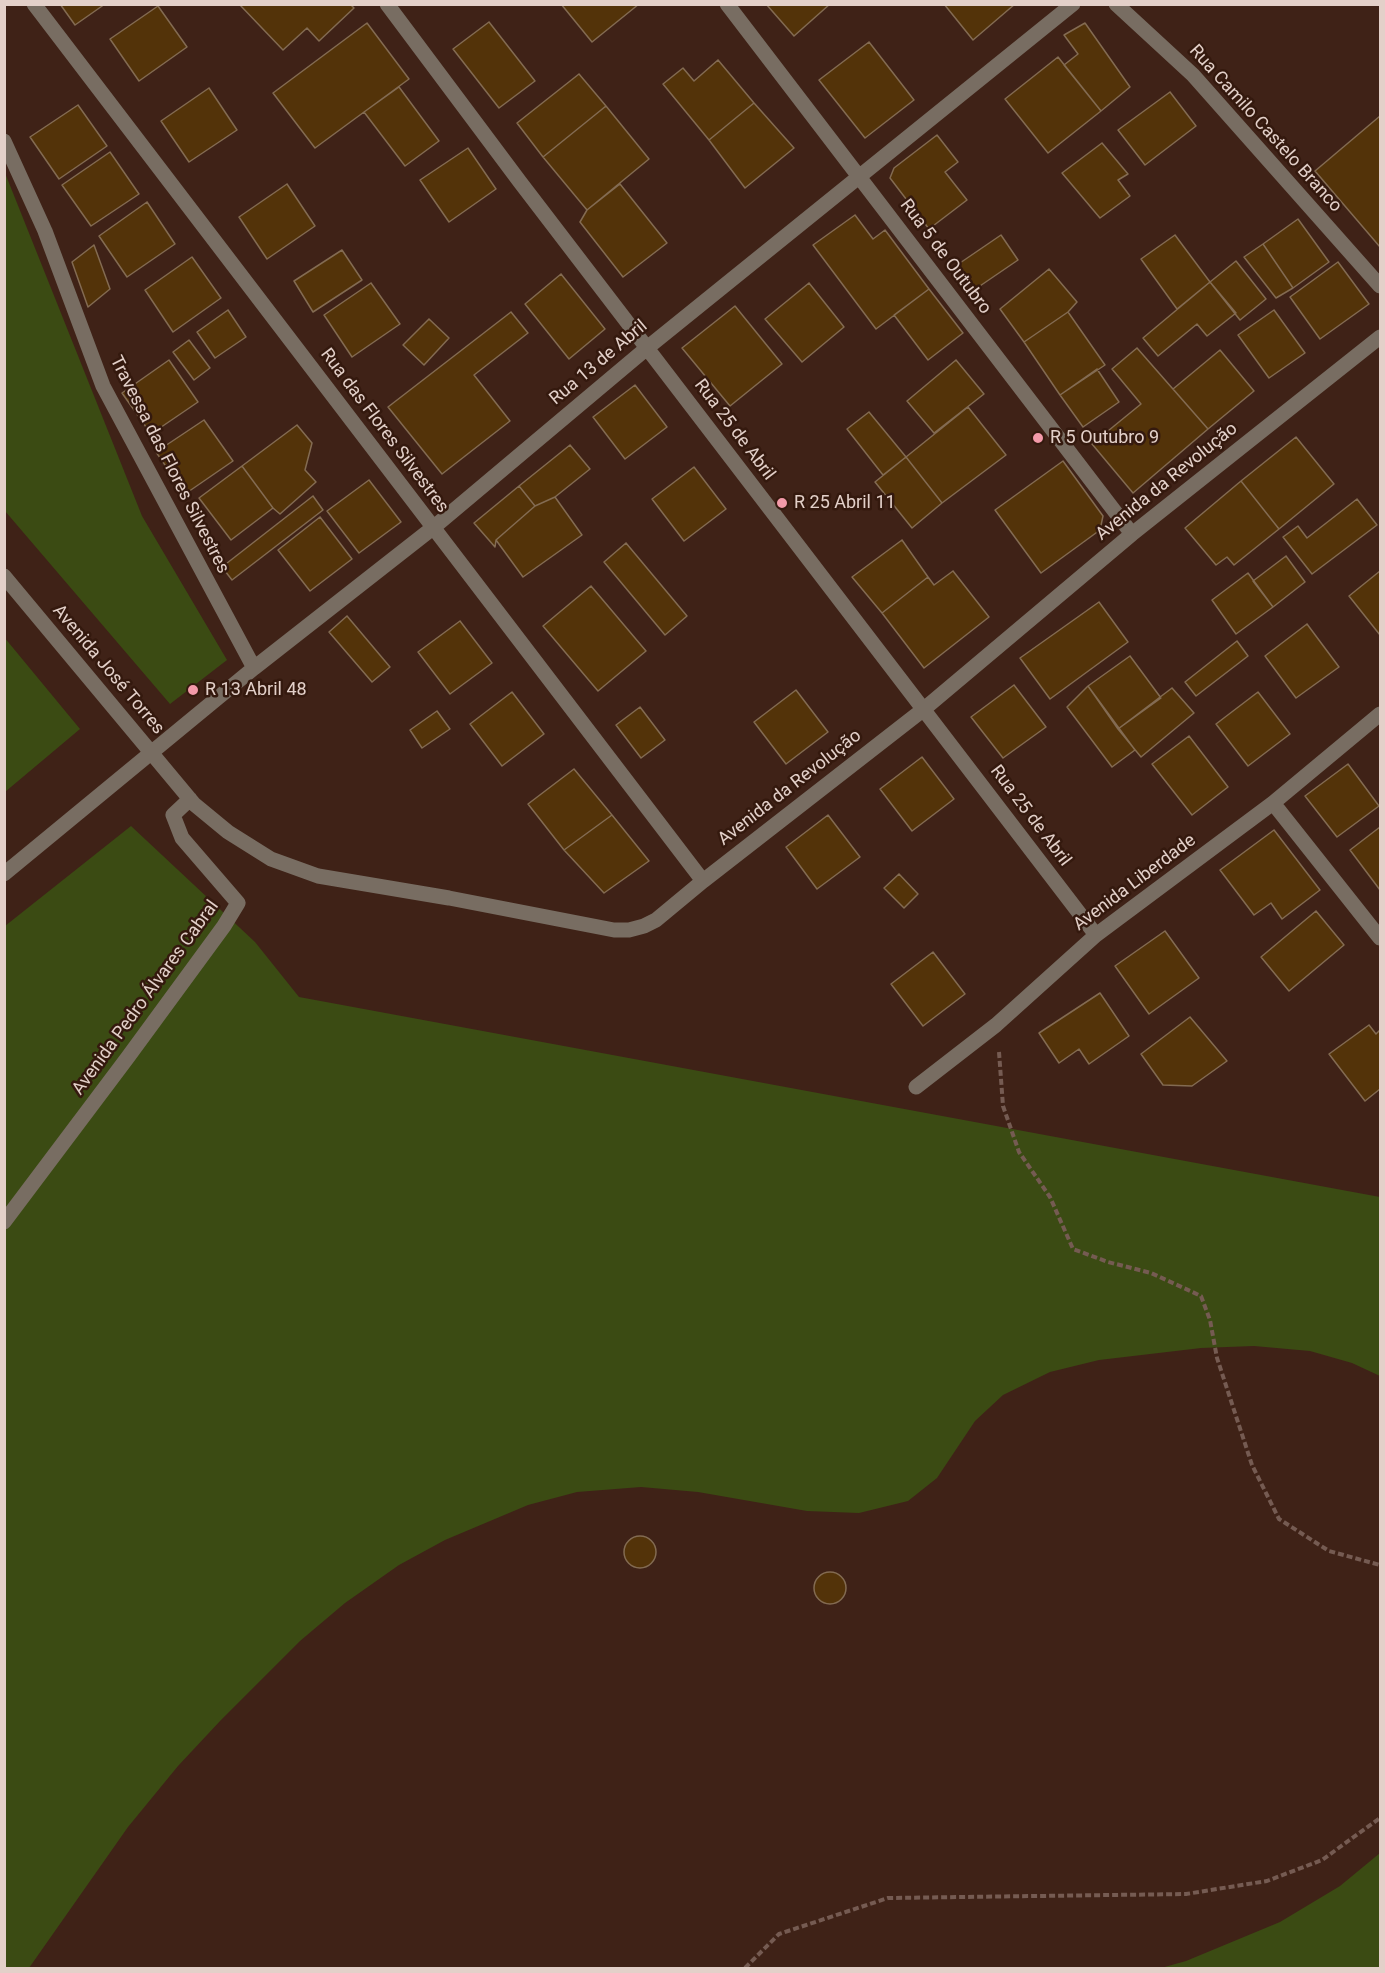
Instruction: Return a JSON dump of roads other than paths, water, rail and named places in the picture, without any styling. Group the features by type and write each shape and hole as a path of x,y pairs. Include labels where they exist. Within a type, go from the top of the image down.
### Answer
{"street":[{"name":"Rua das Flores Silvestres","path":"34,4 703,881"},
{"name":"Rua 25 de Abril","path":"387,4 1096,935"},
{"name":"Rua 5 de Outubro","path":"727,4 1132,534"},
{"name":"Rua 13 de Abril","path":"151,753 254,668 434,527 647,348 1073,4"},
{"name":"Rua Camilo Castelo Branco","path":"1116,4 1193,75 1380,285"},
{"name":"Travessa das Flores Silvestres","path":"4,141 45,231 103,386 254,668"},
{"name":"Avenida da Revolução","path":"151,753 190,799 228,832 271,859 318,876 449,898 614,930 644,927 656,920 924,709 1132,534 1380,337"},
{"name":"Avenida José Torres","path":"4,576 151,753 4,874"},
{"name":"Avenida Liberdade","path":"916,1087 996,1025 1096,935 1273,803 1380,714"},
{"name":"Avenida Pedro Álvares Cabral","path":"4,1222 128,1057 224,926 238,903 182,838 173,815 190,799"},
{"path":"1273,803 1380,938"}],"place":[{"name":"R 5 Outubro 9","path":"1038,438"},
{"name":"R 25 Abril 11","path":"782,503"},
{"name":"R 13 Abril 48","path":"193,690"}]}
